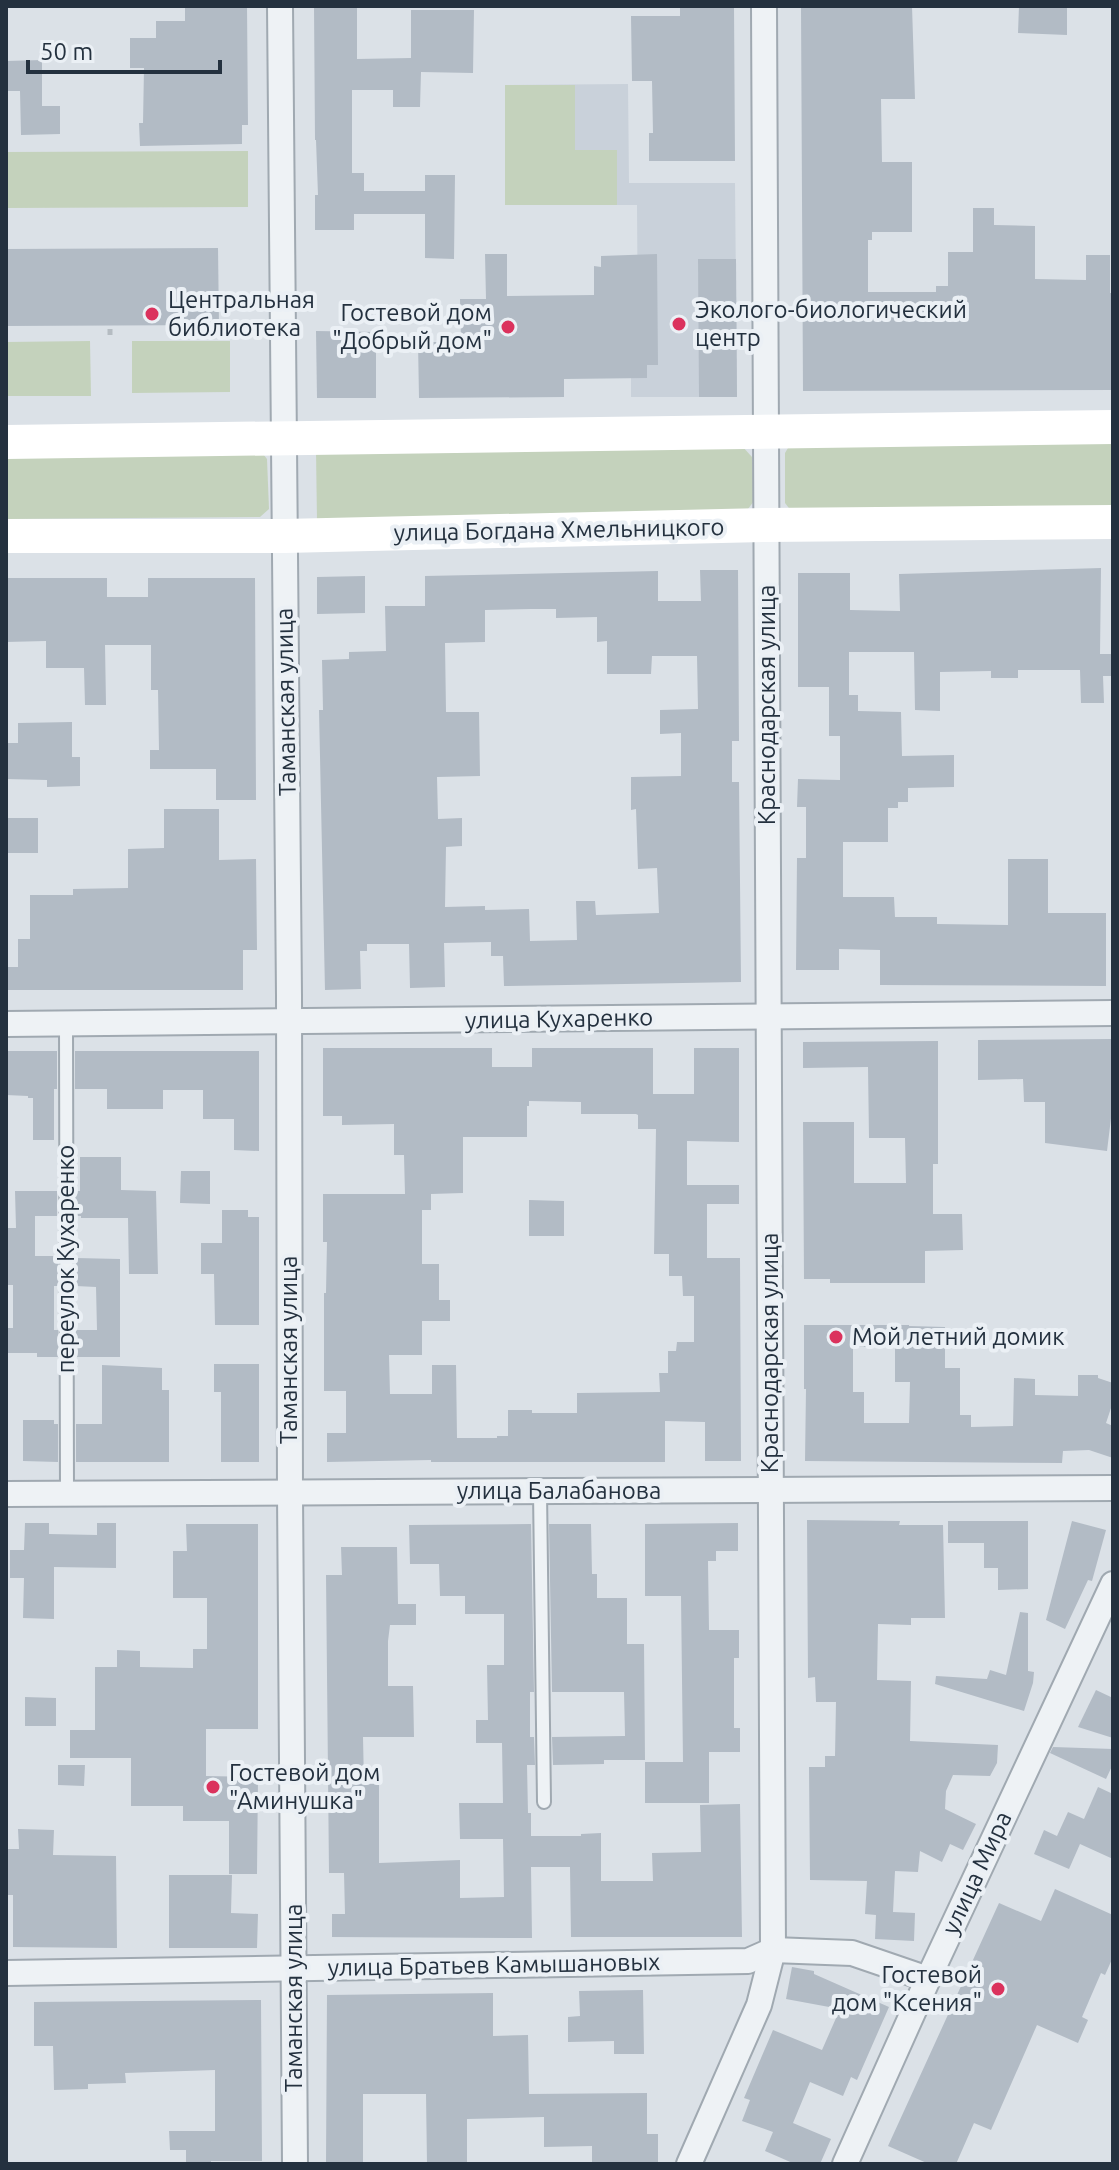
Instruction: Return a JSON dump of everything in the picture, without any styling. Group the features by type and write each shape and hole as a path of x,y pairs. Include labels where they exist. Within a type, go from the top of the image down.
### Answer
{"main road":[{"path":"6,442 1113,427"},
{"name":"улица Богдана Хмельницкого","path":"6,536 284,536 766,525 1113,522"}],"street":[{"path":"280,6 283,438"},
{"path":"764,6 766,432"},
{"name":"Краснодарская улица","path":"689,2164 759,2005 773,1950 766,432"},
{"name":"Таманская улица","path":"283,438 295,2164"},
{"name":"улица Кухаренко","path":"6,1024 1113,1013"},
{"name":"улица Балабанова","path":"6,1494 1113,1488"},
{"name":"улица Мира","path":"845,2164 1113,1584"},
{"name":"улица Братьев Камышановых","path":"6,1973 748,1961 773,1950 852,1953 928,1979"}],"lane":[{"name":"переулок Кухаренко","path":"66,1023 67,1494"},
{"path":"540,1491 544,1802"}],"path":[{"path":"110,325 110,335"}],"shaded area":[{"path":"628,84 629,183 735,183 737,397 631,397 631,345 638,345 637,205 505,205 505,85"}],"green space":[{"path":"505,85 575,85 575,150 617,150 617,205 505,205"},
{"path":"248,151 248,207 6,208 6,152"},
{"path":"90,341 91,396 6,396 6,342"},
{"path":"132,341 230,341 230,392 132,393"},
{"path":"1113,441 1113,507 792,512 785,503 785,453 791,443"},
{"path":"742,446 752,457 754,501 745,513 317,520 316,451"},
{"path":"260,450 267,459 269,509 260,517 6,519 6,455"}],"building":[{"path":"185,6 247,6 248,125 242,125 242,144 140,146 144,68 130,68 130,38 156,38 156,21 185,21"},
{"path":"314,6 357,6 357,59 411,58 411,10 474,10 473,73 421,72 420,107 393,107 393,90 352,90 352,173 364,173 364,191 425,191 425,175 455,175 454,259 425,258 425,214 354,214 354,230 315,230 315,195 318,195"},
{"path":"680,6 734,6 735,161 649,161 649,133 653,133 652,81 632,81 631,16 680,16"},
{"path":"801,6 912,6 915,99 881,99 882,162 912,162 912,232 872,232 872,240 868,240 868,292 936,292 936,286 948,286 948,252 973,252 973,208 994,208 994,225 1035,226 1035,279 1086,280 1086,255 1110,255 1113,390 803,391"},
{"path":"1019,6 1067,6 1067,35 1018,33"},
{"path":"42,60 42,106 60,106 60,134 21,135 20,91 6,91 6,61"},
{"path":"218,248 219,325 6,326 6,249"},
{"path":"485,254 507,254 507,296 594,295 594,266 601,267 601,256 657,254 658,365 647,365 647,378 564,379 564,397 419,398 418,342 461,342 460,299 486,299"},
{"path":"698,259 736,259 737,397 699,397"},
{"path":"316,331 376,332 376,398 317,398"},
{"path":"1101,568 1100,654 1113,654 1113,676 1103,676 1104,703 1081,703 1080,670 1018,670 1018,678 991,678 991,671 940,672 940,711 915,710 914,652 849,652 849,695 858,695 858,711 901,712 902,756 954,755 954,787 908,788 908,802 898,802 898,808 888,808 888,842 843,842 843,897 894,897 895,917 937,917 937,924 1008,925 1008,859 1048,859 1048,913 1106,913 1106,986 880,985 880,950 839,949 839,970 796,970 797,858 806,858 806,807 797,807 798,779 840,780 840,736 829,736 829,687 798,687 798,573 850,573 850,610 900,611 899,574"},
{"path":"700,570 738,570 739,741 732,741 732,782 739,782 741,982 504,986 503,956 491,956 491,942 444,943 445,987 410,988 409,944 367,944 367,951 360,951 361,989 325,990 319,710 323,710 322,660 349,659 349,652 386,651 385,606 425,606 425,576 658,571 658,601 701,601","holes":["556,609 556,618 597,617 597,642 607,641 607,674 651,674 652,656 697,656 698,709 660,710 660,734 681,733 681,776 631,777 631,810 636,809 638,869 657,868 659,913 596,915 595,901 576,901 577,940 530,941 529,909 445,907 446,847 462,846 462,818 438,819 437,777 480,776 479,712 446,712 445,643 485,642 485,610"]},
{"path":"365,576 365,613 317,614 317,577"},
{"path":"6,578 107,578 107,597 148,597 148,578 255,578 256,800 216,800 216,769 150,769 150,750 159,750 158,690 151,690 151,645 105,645 106,705 85,705 84,668 46,668 46,641 6,642"},
{"path":"72,722 72,757 80,757 80,786 47,787 47,780 6,779 6,743 18,743 18,723"},
{"path":"164,809 219,809 219,860 256,859 257,950 243,950 243,990 6,990 6,967 18,967 18,939 30,939 30,895 73,895 73,889 128,888 128,849 164,848"},
{"path":"6,818 38,818 38,853 6,853"},
{"path":"1113,1039 1113,1102 1107,1151 1045,1143 1045,1102 1024,1102 1023,1079 978,1080 978,1040"},
{"path":"938,1041 938,1164 933,1164 933,1214 962,1214 963,1250 925,1251 925,1283 830,1283 830,1279 804,1279 803,1122 854,1122 854,1183 906,1183 905,1138 869,1138 868,1067 803,1068 803,1042"},
{"path":"323,1048 492,1048 492,1067 532,1067 532,1048 653,1048 653,1094 694,1094 694,1048 739,1048 739,1142 687,1141 687,1185 739,1185 739,1204 707,1204 707,1258 740,1258 741,1461 705,1461 705,1422 665,1421 665,1462 327,1462 327,1433 346,1433 346,1391 324,1391 327,1242 323,1242 323,1194 405,1194 404,1155 394,1155 394,1124 342,1125 342,1116 323,1116","holes":["529,1101 581,1102 581,1114 636,1114 638,1129 656,1129 654,1254 669,1254 669,1276 682,1276 683,1296 694,1296 694,1342 677,1342 676,1351 668,1351 668,1373 659,1373 660,1392 577,1393 577,1413 508,1410 508,1436 457,1438 456,1365 432,1365 432,1394 390,1394 389,1355 422,1355 422,1321 450,1321 450,1300 439,1300 439,1264 422,1264 422,1210 431,1210 431,1194 463,1193 463,1137 527,1137"]},
{"path":"6,1051 57,1051 54,1140 33,1140 33,1098 6,1095"},
{"path":"75,1051 259,1051 259,1151 234,1150 234,1119 203,1119 203,1090 163,1090 163,1109 107,1109 107,1089 75,1089"},
{"path":"80,1157 121,1157 121,1190 156,1191 158,1274 129,1274 128,1218 75,1216 75,1191 80,1191"},
{"path":"181,1171 210,1171 210,1204 180,1203"},
{"path":"15,1191 57,1191 57,1216 35,1216 35,1256 58,1258 58,1286 54,1286 54,1330 58,1330 58,1357 6,1353 6,1328 13,1328 13,1285 6,1285 6,1228 16,1228"},
{"path":"529,1200 564,1201 564,1236 529,1236"},
{"path":"222,1210 248,1210 248,1217 259,1217 259,1325 215,1325 214,1274 201,1274 201,1243 222,1243"},
{"path":"76,1258 120,1259 120,1357 76,1357 76,1330 97,1330 96,1287 76,1286"},
{"path":"804,1325 945,1327 945,1368 960,1368 960,1415 971,1415 971,1427 1013,1426 1014,1378 1035,1379 1035,1395 1078,1396 1078,1375 1098,1375 1098,1378 1113,1383 1113,1402 1106,1423 1113,1426 1113,1458 1089,1450 1063,1451 1062,1463 805,1461","holes":["853,1347 895,1347 895,1382 910,1382 909,1423 864,1423 864,1392 853,1392"]},
{"path":"214,1364 259,1364 259,1462 221,1462 221,1392 214,1392"},
{"path":"102,1365 162,1368 162,1390 169,1390 169,1462 76,1462 76,1424 102,1424"},
{"path":"23,1420 54,1420 54,1424 58,1424 58,1462 23,1461"},
{"path":"807,1520 900,1521 899,1525 943,1525 945,1618 911,1618 911,1625 878,1624 877,1680 911,1681 910,1741 998,1745 997,1763 990,1776 953,1775 946,1791 945,1809 976,1824 963,1850 950,1844 942,1862 920,1851 918,1872 895,1871 893,1912 915,1913 914,1941 875,1939 876,1915 865,1914 867,1881 810,1880 809,1767 825,1767 825,1756 835,1756 836,1702 816,1702 815,1677 808,1678"},
{"path":"948,1521 1028,1521 1028,1589 998,1590 998,1568 984,1568 984,1543 948,1543"},
{"path":"1072,1521 1106,1530 1092,1581 1088,1580 1065,1629 1046,1620"},
{"path":"25,1523 49,1523 49,1534 97,1535 97,1523 116,1523 116,1568 54,1567 54,1619 23,1618 24,1578 10,1578 10,1550 24,1550"},
{"path":"738,1523 738,1551 716,1551 716,1561 708,1561 709,1630 739,1630 739,1658 734,1658 734,1728 740,1728 740,1752 709,1752 709,1803 645,1803 645,1762 683,1762 681,1596 645,1596 645,1524"},
{"path":"186,1524 258,1524 258,1729 206,1729 206,1776 258,1777 257,1874 229,1874 229,1821 183,1821 183,1806 131,1806 131,1758 70,1758 70,1730 95,1730 95,1667 117,1667 117,1650 140,1651 140,1667 193,1668 193,1649 207,1649 207,1598 173,1598 173,1551 187,1551"},
{"path":"531,1524 534,1692 530,1692 530,1737 534,1737 535,1765 527,1765 531,1836 601,1833 601,1881 653,1881 652,1853 701,1852 700,1805 740,1804 742,1937 571,1937 570,1867 531,1867 532,1938 332,1937 332,1914 345,1914 344,1873 329,1873 326,1575 342,1575 341,1547 397,1547 398,1604 416,1604 416,1625 390,1625 388,1641 388,1686 413,1686 414,1737 363,1737 364,1784 379,1784 379,1863 460,1860 460,1898 504,1897 503,1839 460,1839 459,1803 503,1803 502,1743 476,1743 476,1720 488,1720 487,1665 504,1665 504,1614 465,1614 465,1596 440,1596 439,1564 410,1564 409,1525"},
{"path":"549,1524 591,1524 592,1574 597,1574 597,1598 627,1598 627,1644 644,1644 645,1760 553,1765 552,1737 625,1736 624,1692 552,1692"},
{"path":"1020,1612 1028,1613 1028,1671 1034,1672 1024,1711 935,1684 936,1676 987,1679 990,1670 1006,1675"},
{"path":"1096,1690 1113,1698 1113,1738 1078,1727"},
{"path":"25,1697 56,1698 56,1726 25,1726"},
{"path":"1053,1747 1113,1749 1113,1764 1106,1779 1050,1753"},
{"path":"58,1765 85,1765 84,1786 58,1785"},
{"path":"1098,1787 1113,1794 1113,1859 1080,1844 1069,1869 1034,1854 1044,1830 1057,1836 1068,1812 1084,1819"},
{"path":"18,1829 54,1830 53,1855 116,1856 117,1948 13,1947 13,1895 6,1895 6,1849 19,1849"},
{"path":"169,1875 232,1875 231,1913 258,1914 257,1948 169,1948"},
{"path":"1055,1889 1113,1915 1113,1957 1105,1975 1101,1973 1082,2017 1088,2020 1078,2043 1037,2025 991,2130 974,2123 956,2164 929,2164 888,2146 999,1903 1041,1921"},
{"path":"792,1967 814,1971 814,1974 889,2007 857,2080 851,2077 843,2096 810,2082 793,2123 831,2139 820,2164 795,2164 765,2151 773,2132 742,2121 750,2100 744,2098 773,2030 822,2050 840,2009 786,1999"},
{"path":"643,1990 644,2054 614,2054 614,2041 568,2042 568,2017 580,2016 579,1991"},
{"path":"493,1993 493,2036 528,2035 529,2094 647,2093 647,2134 658,2134 658,2163 592,2163 592,2146 544,2147 544,2117 467,2119 467,2164 427,2164 426,2094 363,2094 363,2164 326,2164 327,1995"},
{"path":"261,2000 262,2161 186,2164 186,2150 170,2150 169,2131 215,2131 215,2070 125,2073 126,2083 88,2084 88,2089 54,2090 53,2046 34,2046 34,2002"}],"place":[{"name":"Центральная библиотека","path":"152,314"},
{"name":"Эколого-биологический центр","path":"679,324"},
{"name":"Гостевой дом \"Добрый дом\"","path":"508,327"},
{"name":"Мой летний домик","path":"836,1337"},
{"name":"Гостевой дом \"Аминушка\"","path":"213,1787"},
{"name":"Гостевой дом \"Ксения\"","path":"998,1989"}]}
